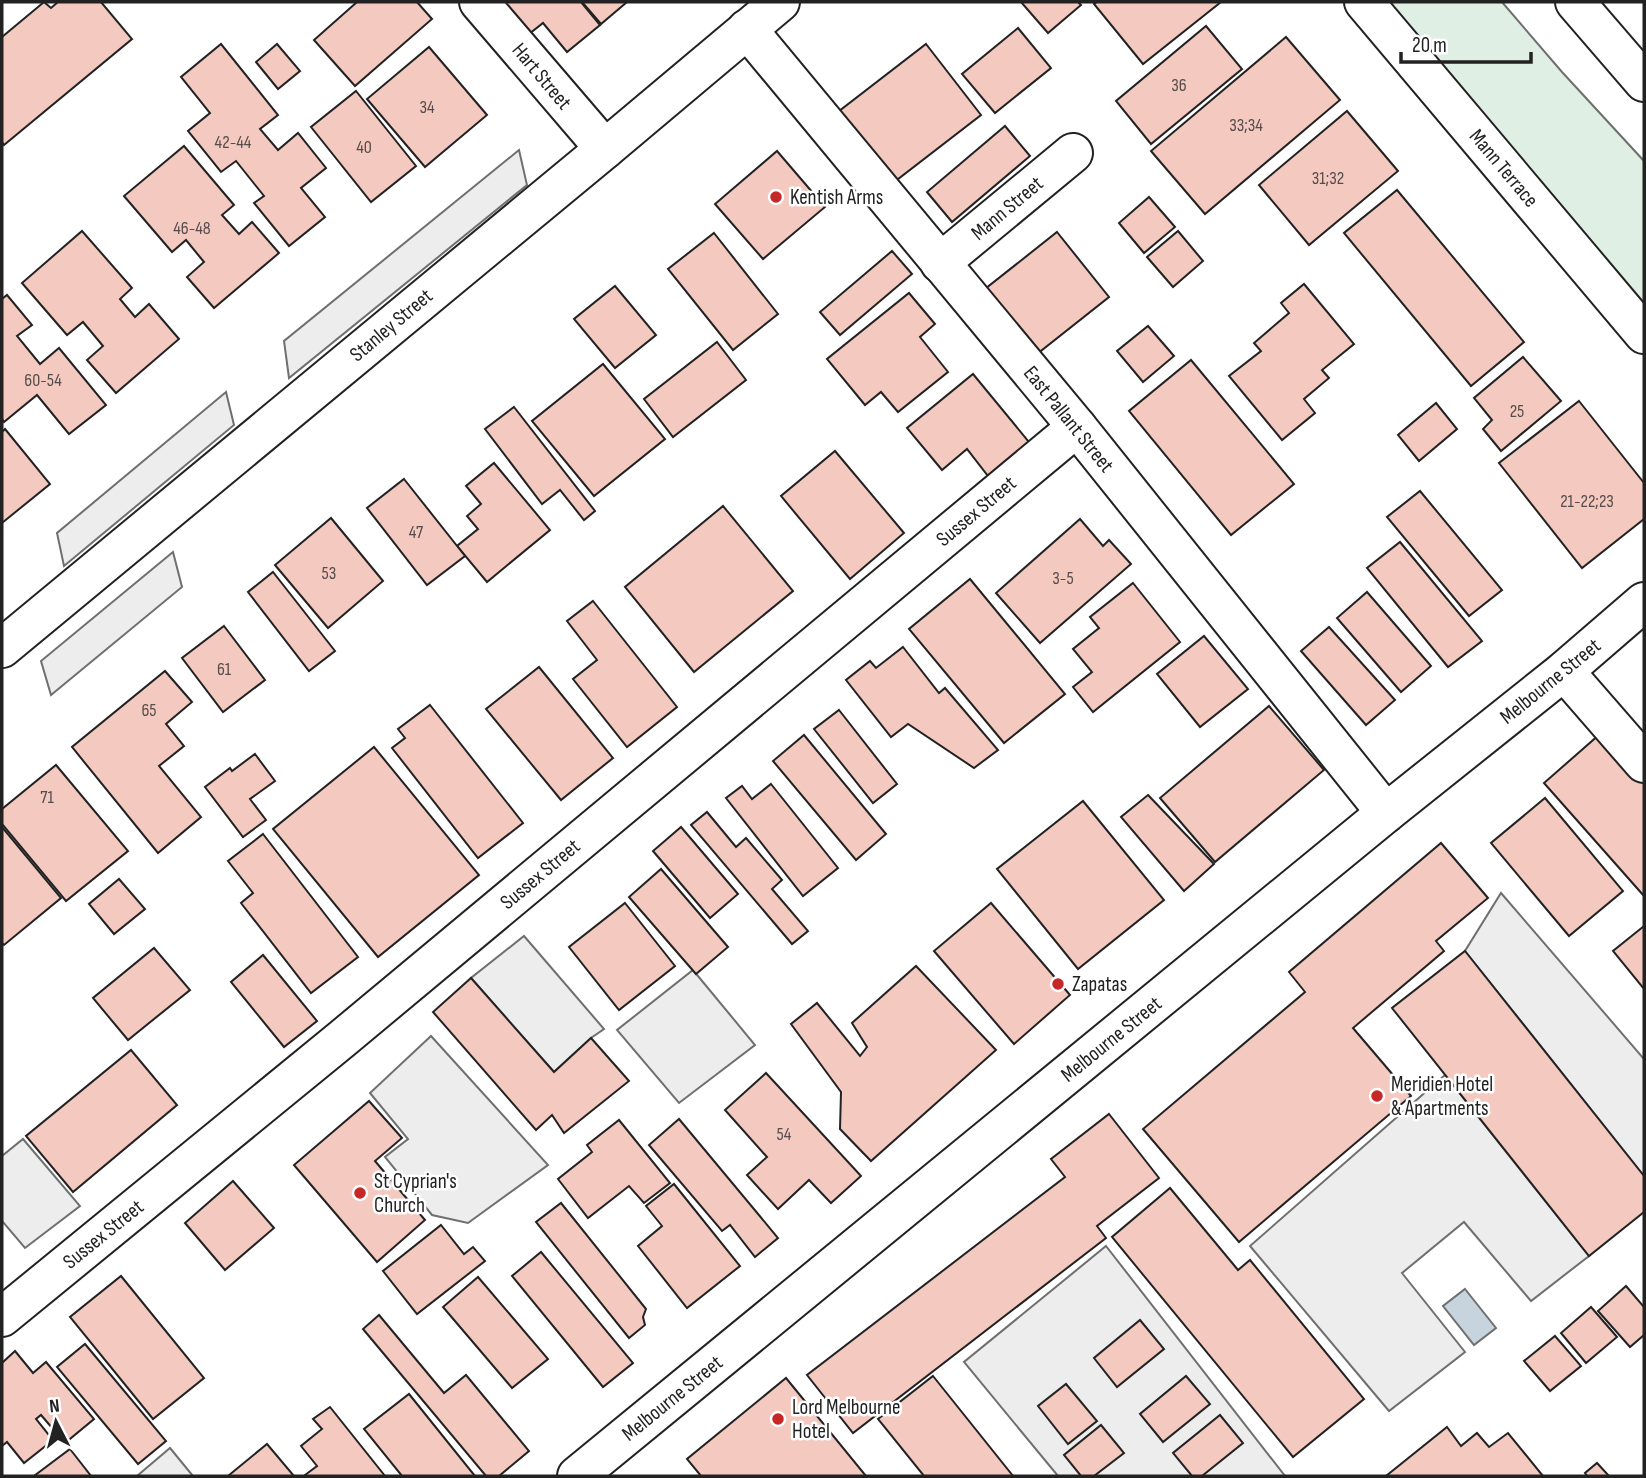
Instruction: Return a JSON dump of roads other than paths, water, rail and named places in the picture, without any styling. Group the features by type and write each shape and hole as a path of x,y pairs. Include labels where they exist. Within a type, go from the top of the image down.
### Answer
{"main road":[{"name":"Hart Street","path":"479,2 605,149"},
{"name":"Stanley Street","path":"2,648 780,2"},
{"name":"Mann Terrace","path":"1364,2 1644,334"},
{"path":"1575,2 1644,82"},
{"name":"East Pallant Street","path":"747,29 1077,428 1386,813"},
{"path":"1602,34 1644,96"},
{"name":"Mann Street","path":"940,263 1073,153"},
{"name":"Sussex Street","path":"2,1317 342,1039 1077,428"},
{"name":"Melbourne Street","path":"578,1476 1386,813 1564,671 1644,602"},
{"path":"1564,671 1644,763"}],"place":[{"name":"Kentish Arms","path":"776,197"},
{"name":"Zapatas","path":"1058,984"},
{"name":"Meridien Hotel & Apartments","path":"1377,1096"},
{"name":"St Cyprian's Church","path":"360,1193"},
{"name":"Lord Melbourne Hotel","path":"778,1419"}]}
